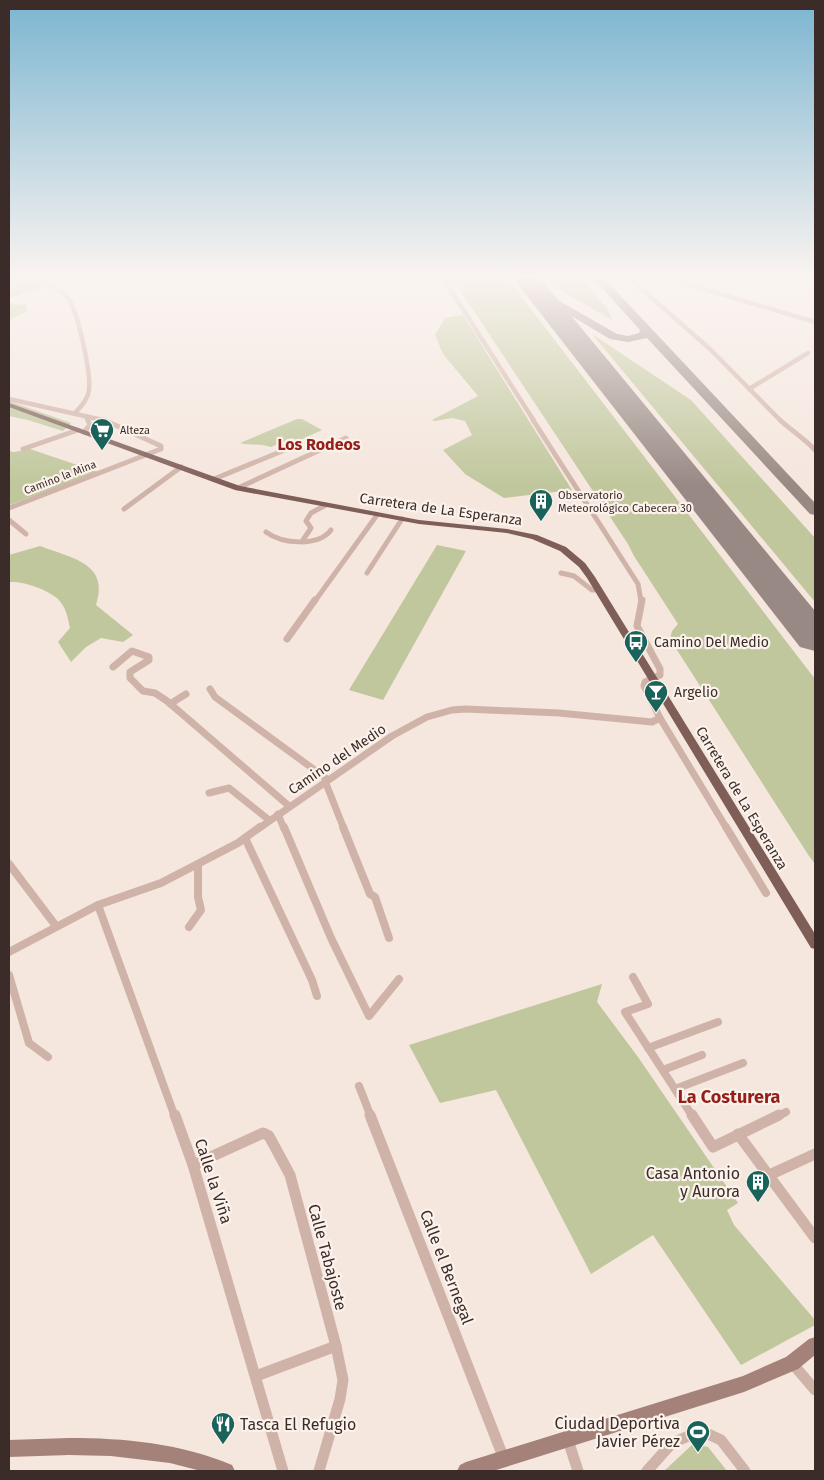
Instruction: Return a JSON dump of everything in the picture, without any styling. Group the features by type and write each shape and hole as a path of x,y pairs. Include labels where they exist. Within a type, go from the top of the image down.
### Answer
{"main road":[{"name":"Carretera de La Esperanza","path":"9,405 238,488 402,519 507,531 543,540 573,556 582,565 599,590 815,944"},
{"path":"466,1471 744,1384 792,1363 815,1345"},
{"path":"9,1449 43,1447 117,1448 171,1454 226,1471"}],"street":[{"path":"75,413 85,401 89,390 83,347"},
{"path":"487,347 638,584 642,598 637,626 660,669 660,675 646,682 644,686 660,718 766,893"},
{"path":"708,347 772,413 791,430 801,435 815,450"},
{"path":"749,389 808,353"},
{"path":"9,399 112,423 160,446 161,450 147,455"},
{"path":"23,449 81,431 90,425 86,416"},
{"path":"238,488 346,438"},
{"path":"214,479 292,447"},
{"name":"Camino la Mina","path":"9,508 147,455"},
{"path":"124,509 181,467"},
{"path":"303,540 311,528 306,521 310,515 326,505"},
{"path":"287,639 377,514"},
{"path":"367,572 402,519"},
{"path":"9,520 26,534"},
{"path":"266,532 272,537 317,540 328,534 331,530"},
{"path":"561,573 574,576 592,590 599,590"},
{"path":"113,667 132,651 149,657 145,664 131,670 129,675 142,690 155,693 170,704 289,806"},
{"path":"210,688 215,697 326,780 370,894 375,897 389,938"},
{"path":"170,704 186,694"},
{"name":"Camino del Medio","path":"9,952 98,905 161,883 198,865 245,838 326,780 405,728 433,714 447,710 466,709 559,713 652,722 660,718"},
{"path":"209,793 229,788 269,820"},
{"path":"278,814 331,938 369,1016 399,979"},
{"path":"245,838 312,980 317,996"},
{"path":"9,864 56,926"},
{"path":"189,927 201,910 198,897 198,865"},
{"name":"Calle la Viña","path":"98,905 193,1165 283,1471"},
{"path":"9,975 29,1043 48,1057"},
{"path":"633,977 648,1004 625,1012 713,1147 786,1112"},
{"path":"648,1048 718,1022"},
{"path":"663,1070 702,1055"},
{"path":"675,1089 743,1063"},
{"name":"Calle el Bernegal","path":"359,1086 504,1459"},
{"name":"Calle Tabajoste","path":"193,1165 263,1133 269,1136 290,1175 336,1346 343,1380 340,1399 319,1471"},
{"path":"738,1134 767,1176 815,1238"},
{"path":"767,1176 815,1154"},
{"path":"256,1376 336,1346"},
{"path":"792,1363 815,1390"},
{"path":"647,1471 672,1443 696,1433 706,1433 721,1440 745,1471"},
{"path":"568,1440 578,1471"}],"green space":[{"path":"440,347 483,347 572,490 504,498 465,474 443,450 472,435 465,421 452,418 432,420 478,396 443,354"},
{"path":"498,347 560,347 815,679 815,864 670,639 672,631 678,624 628,544"},
{"path":"603,347 612,347 691,400 815,538 815,602"},
{"path":"9,401 71,423 63,431 9,416"},
{"path":"297,419 302,419 322,430 298,441 292,438 271,447 240,443"},
{"path":"30,449 98,472 9,505 9,451"},
{"path":"437,545 466,551 383,700 349,690"},
{"path":"40,546 75,559 93,571 98,580 99,591 96,605 133,635 123,642 101,638 86,647 71,662 58,642 70,628 61,602 53,595 28,584 9,582 9,555"},
{"path":"602,984 597,1002 638,1057 738,1203 727,1210 734,1225 815,1320 815,1325 741,1365 653,1235 591,1274 496,1090 440,1103 409,1045"},
{"name":"Ciudad Deportiva Javier Pérez","path":"693,1444 708,1447 727,1471 664,1471"}],"taxiway":[{"path":"662,347 815,511"}],"runway":[{"path":"581,347 815,638"}],"place":[{"name":"Alteza","path":"102,451"},
{"name":"Observatorio Meteorológico Cabecera 30","path":"541,522"},
{"name":"Camino Del Medio","path":"636,663"},
{"name":"Argelio","path":"656,713"},
{"name":"Casa Antonio y Aurora","path":"758,1203"},
{"name":"Tasca El Refugio","path":"223,1445"},
{"name":"Ciudad Deportiva Javier Pérez","path":"698,1453"}],"district":[{"name":"Los Rodeos","path":"319,444"},
{"name":"La Costurera","path":"729,1097"}]}
